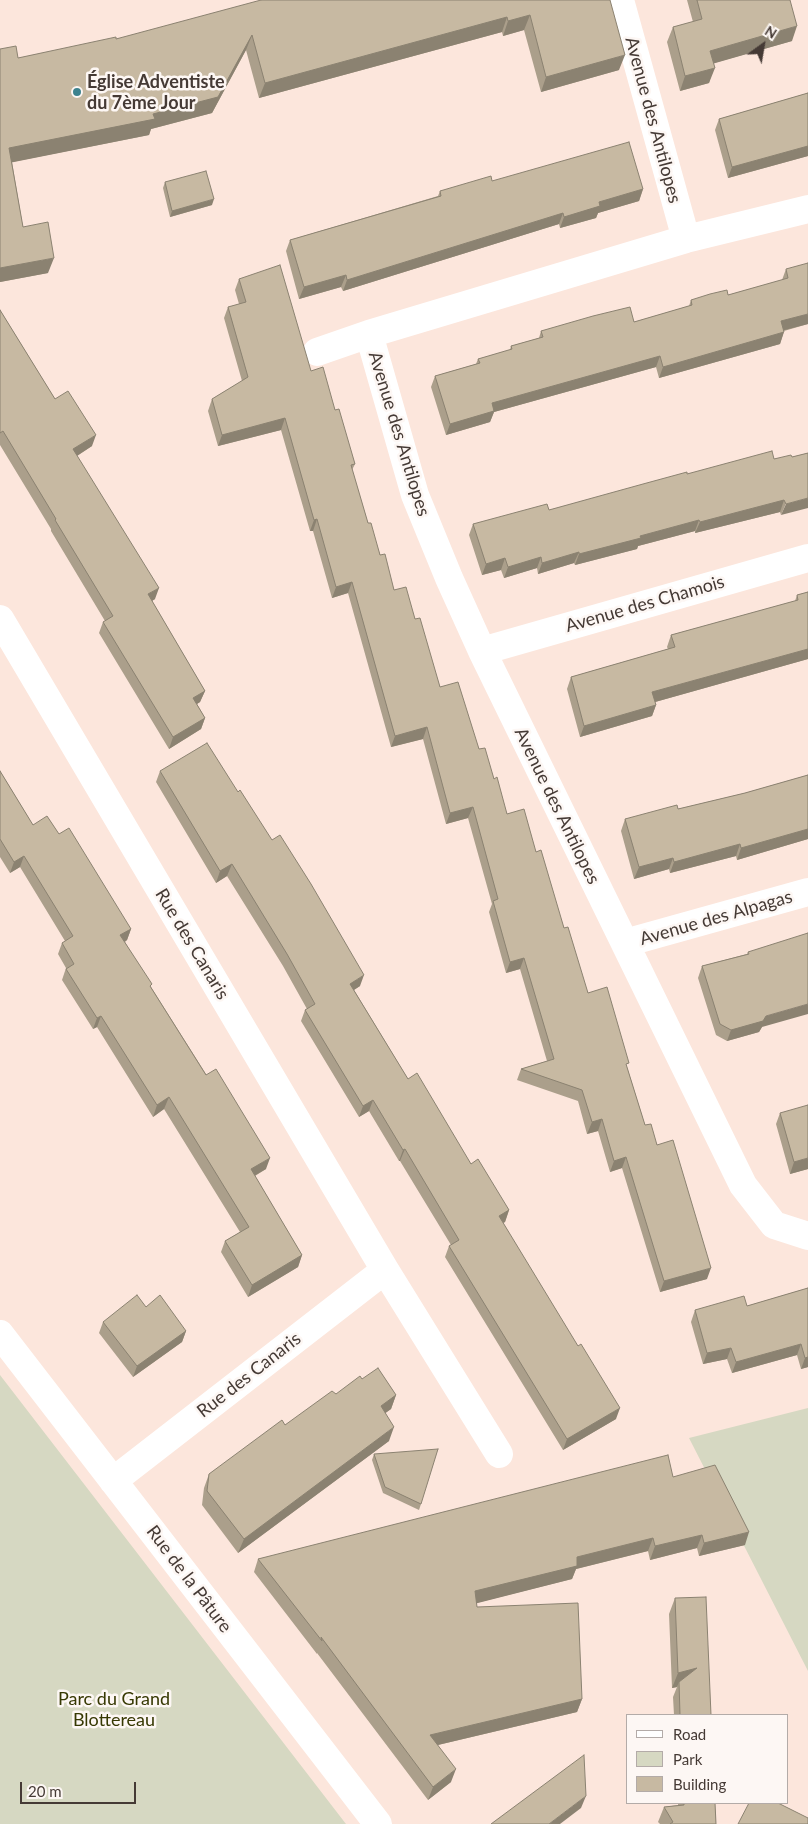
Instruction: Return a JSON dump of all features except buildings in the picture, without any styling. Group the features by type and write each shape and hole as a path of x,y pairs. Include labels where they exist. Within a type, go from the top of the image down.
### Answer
{"street":[{"name":"Avenue des Antilopes","path":"620,0 686,239"},
{"name":"Avenue des Antilopes","path":"317,352 369,334 686,239 808,209"},
{"name":"Avenue des Antilopes","path":"369,334 416,495 449,578 482,651 624,943 743,1185 774,1225 808,1236"},
{"name":"Avenue des Chamois","path":"482,651 808,558"},
{"name":"Rue des Canaris","path":"0,619 385,1270 499,1454"},
{"name":"Avenue des Alpagas","path":"624,943 808,892"},
{"name":"Rue des Canaris","path":"113,1481 385,1270"},
{"name":"Rue de la Pâture","path":"0,1334 378,1824"}],"green space":[{"name":"Parc du Grand Blottereau","path":"0,1375 346,1824 0,1824"},
{"path":"808,1408 808,1671 689,1438"}],"place":[{"name":"Église Adventiste du 7ème Jour","path":"77,92"}]}
